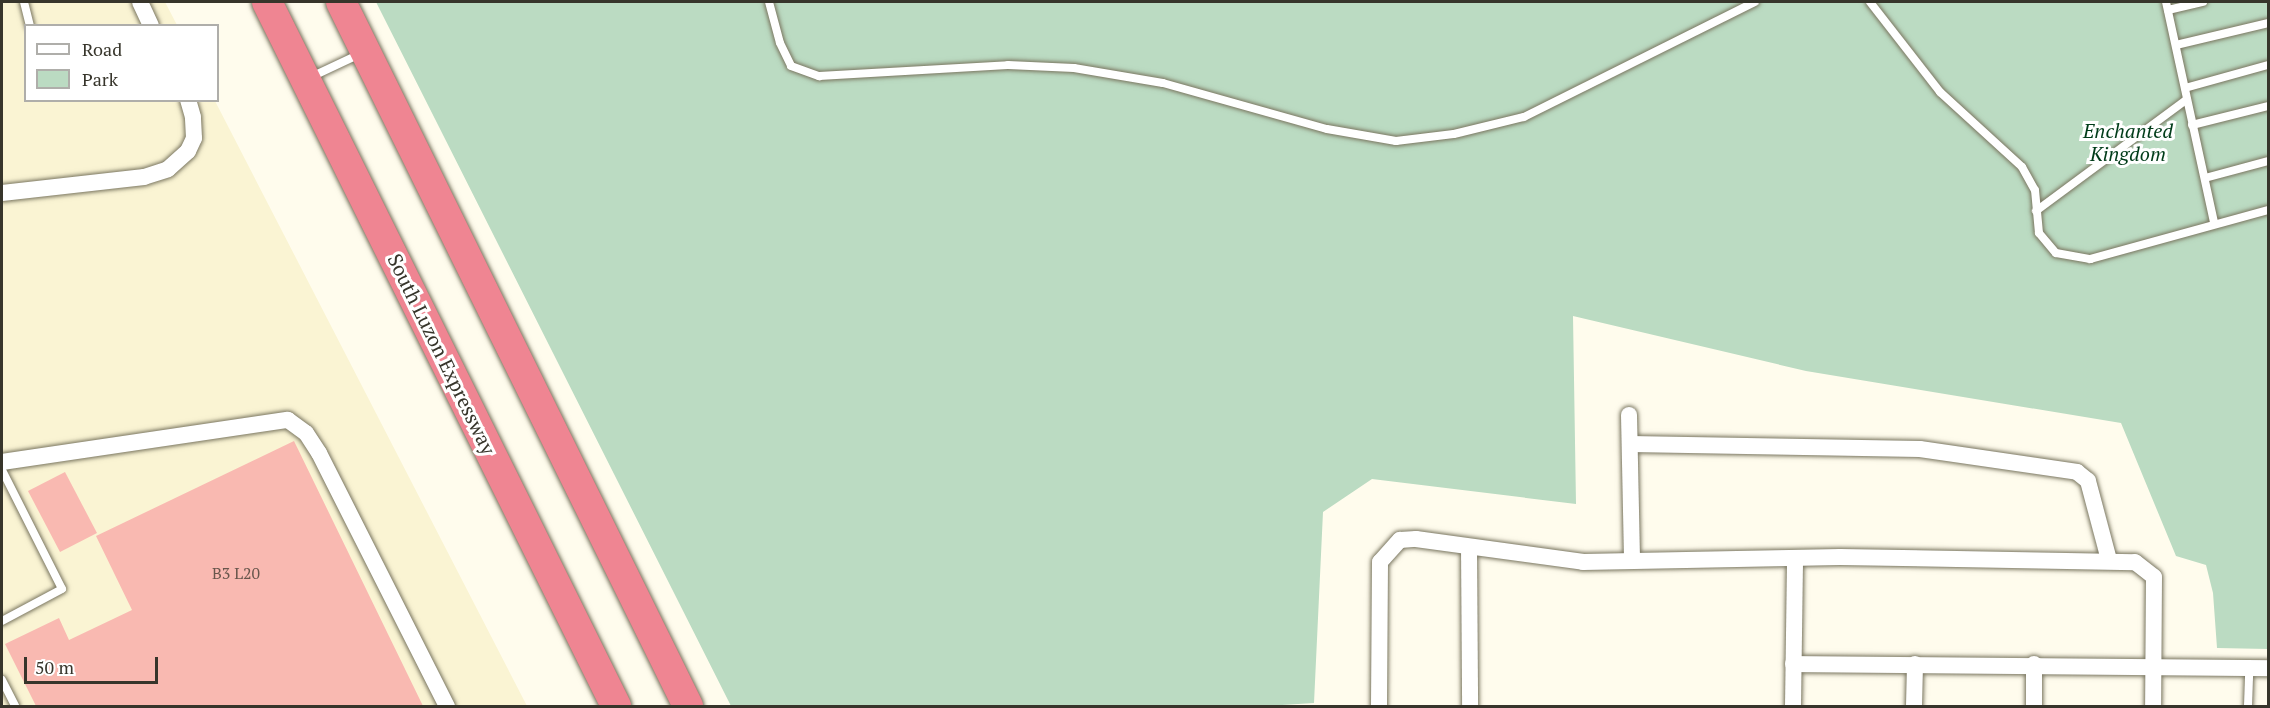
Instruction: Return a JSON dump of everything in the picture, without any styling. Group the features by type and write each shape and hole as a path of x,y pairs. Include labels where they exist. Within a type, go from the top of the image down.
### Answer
{"highway":[{"name":"South Luzon Expressway","path":"267,2 616,706"},
{"path":"341,2 688,706"}],"street":[{"path":"140,2 150,24"},
{"path":"2,193 144,177 168,169 188,152 194,138 188,102"},
{"path":"1629,415 1632,561"},
{"path":"2,462 288,420 306,433 319,453 447,706"},
{"path":"1630,444 1920,449 2077,472 2088,481 2109,561"},
{"path":"1379,706 1380,562 1400,540 1583,562 1795,558 2135,562 2154,577 2154,706"},
{"path":"1469,548 1470,706"},
{"path":"1793,706 1795,558"},
{"path":"1793,664 2034,664 2268,668"},
{"path":"1914,706 1915,664"},
{"path":"2034,664 2034,706"}],"lane":[{"path":"24,2 30,24"},
{"path":"769,2 780,43 791,66 819,76 1008,65 1074,68 1163,83 1327,129 1396,141 1454,134 1524,117 1755,2"},
{"path":"1870,2 1940,92 2022,167 2035,190 2039,233 2056,253 2072,259 2106,255 2214,223 2268,210"},
{"path":"2203,2 2167,6 2214,223"},
{"path":"2176,45 2268,23"},
{"path":"306,80 366,52"},
{"path":"2185,88 2268,65"},
{"path":"2036,211 2187,100"},
{"path":"2192,125 2268,106"},
{"path":"2205,178 2268,161"},
{"path":"2,470 62,589 2,621"},
{"path":"2248,706 2249,668"},
{"path":"2,680 15,706"}],"shaded area":[{"path":"2,2 165,2 176,24 24,24 24,102 216,102 527,706 2,706"}],"green space":[{"name":"Enchanted Kingdom","path":"376,2 2268,2 2268,649 2217,648 2213,593 2206,565 2176,556 2121,423 1806,371 1573,316 1576,504 1372,479 1323,512 1314,703 1268,706 731,706"}],"building":[{"path":"294,441 423,706 36,706 5,644 59,618 69,640 132,610 96,536"},
{"path":"65,472 97,533 60,552 28,491"}]}
